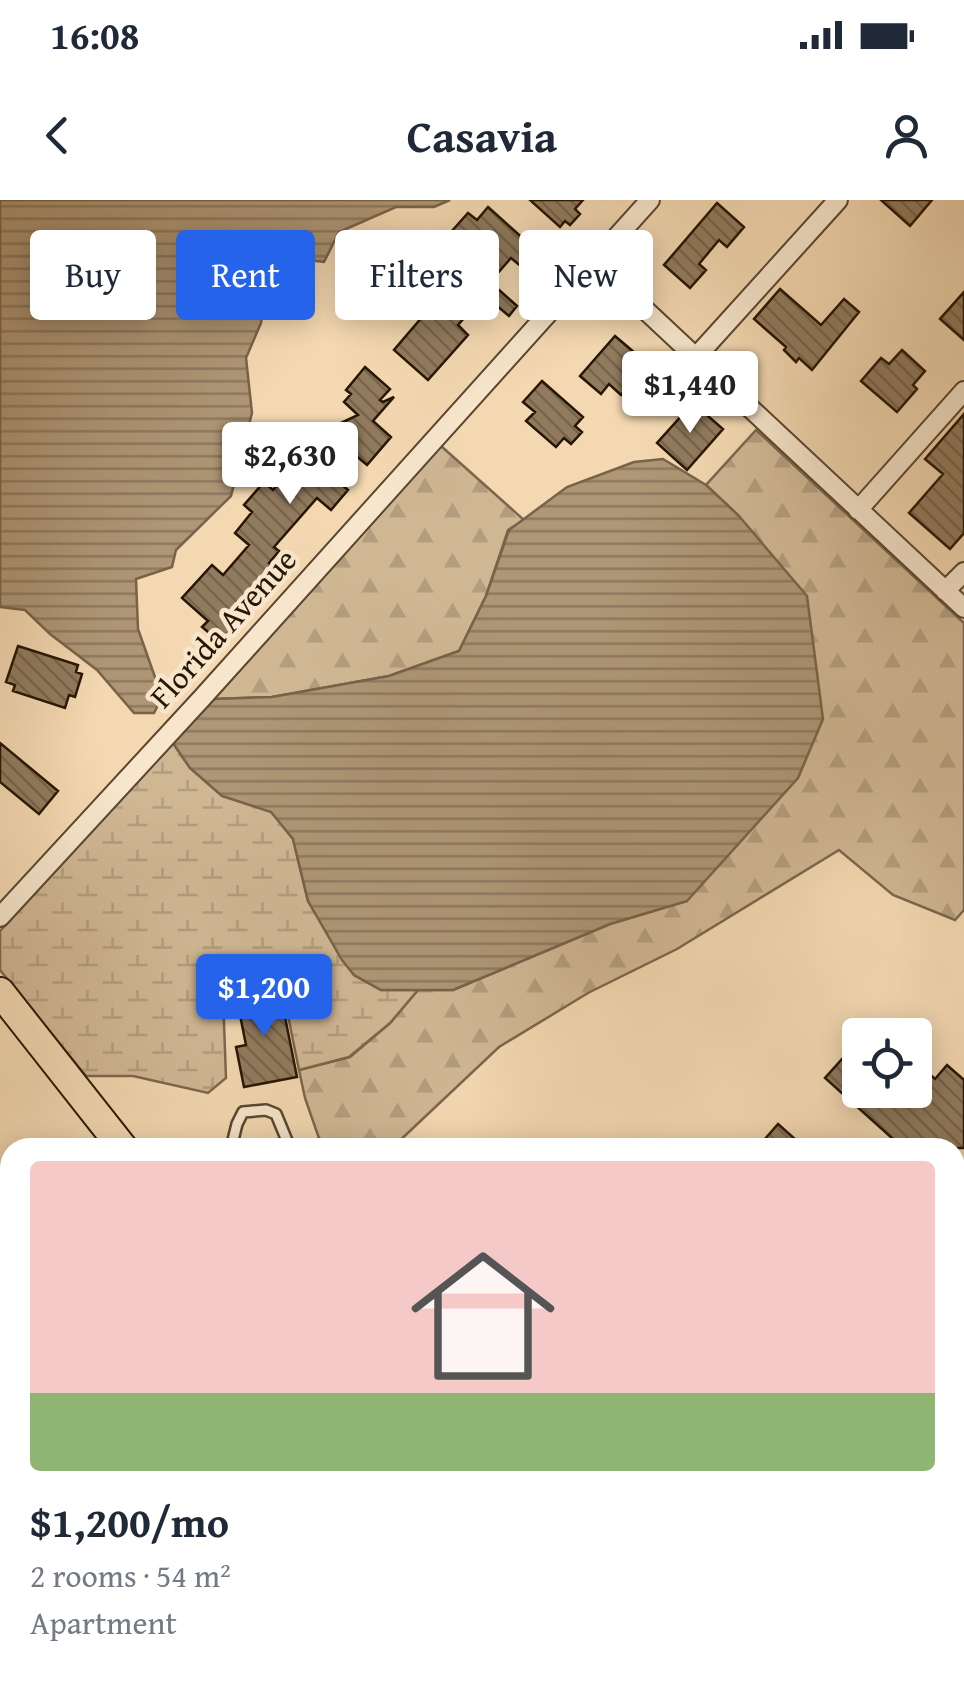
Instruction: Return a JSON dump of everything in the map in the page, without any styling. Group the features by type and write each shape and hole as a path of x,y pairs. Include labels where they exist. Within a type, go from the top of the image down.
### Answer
{"main road":[{"path":"0,992 115,1138"}],"street":[{"name":"Florida Avenue","path":"623,230 650,200"},
{"path":"696,357 838,200"},
{"path":"653,317 964,608"},
{"name":"Florida Avenue","path":"0,917 542,320"},
{"path":"858,510 964,391"},
{"path":"946,591 964,572"}],"lane":[{"path":"232,1138 244,1112 253,1110 276,1114 286,1138"}],"green space":[{"path":"756,430 964,623 964,910 955,920 893,895 839,850 677,949 588,993 499,1047 403,1138 319,1138 299,1070 350,1057 390,1023 418,990 453,990 610,924 687,901 739,516 706,485"},
{"path":"441,446 524,520 508,530 486,596 459,651 389,676 272,697 214,699"},
{"path":"173,743 190,768 222,796 271,811 293,839 308,901 354,975 381,990 418,990 390,1023 349,1057 299,1070 278,966 245,971 223,996 226,1078 208,1093 133,1076 86,1076 0,970 0,931"}],"shaded area":[{"path":"0,200 450,200 434,207 396,207 344,230 335,230 335,240 324,262 315,261 315,230 176,230 176,320 261,320 246,358 252,413 231,496 176,550 172,567 136,579 138,629 162,697 154,713 134,713 97,670 25,610 0,607"},
{"path":"663,459 706,485 739,516 807,596 823,719 798,778 687,901 610,924 453,990 381,990 354,975 308,901 293,839 271,812 222,796 190,768 173,743 214,699 272,697 389,676 459,651 486,596 509,530 567,487 634,462"}],"building":[{"path":"530,200 583,200 575,209 580,214 570,225 565,221 560,227"},
{"path":"881,200 932,200 910,226"},
{"path":"717,203 744,227 727,247 719,240 699,264 706,270 690,288 664,265"},
{"path":"488,207 519,235 519,265 511,258 499,272 499,230 453,230 468,213 477,220"},
{"path":"780,289 821,325 844,299 859,312 812,370 799,358 796,362 784,350 786,347 754,319"},
{"path":"499,290 517,306 509,316 499,308"},
{"path":"964,292 964,340 940,319"},
{"path":"420,320 462,320 458,325 468,335 428,380 394,350"},
{"path":"615,336 642,359 635,367 641,372 621,395 609,384 601,394 580,376"},
{"path":"902,350 925,371 913,385 917,389 897,412 861,381 881,358 889,364"},
{"path":"365,367 390,389 380,400 394,397 373,421 391,437 367,465 348,449 327,472 348,490 331,510 317,498 274,547 279,551 269,563 276,569 232,618 237,622 220,642 202,627 208,621 182,598 212,565 223,575 249,545 235,533 252,512 244,505 264,482 273,490 315,442 311,439 322,426 335,437 341,423 358,415 344,402 351,394 346,390"},
{"path":"542,381 583,417 575,426 582,432 571,444 564,438 556,447 526,421 535,412 523,402"},
{"path":"693,403 723,429 687,470 657,443"},
{"path":"964,414 964,533 950,549 909,513 943,474 925,459"},
{"path":"18,646 78,665 76,672 82,674 75,697 69,695 65,708 13,691 15,685 6,682"},
{"path":"0,743 58,791 39,814 0,782"},
{"path":"279,987 297,1077 244,1087 236,1047 246,1045 236,995"},
{"path":"842,1059 842,1093 825,1078"},
{"path":"947,1065 964,1080 964,1138 892,1138 858,1108 932,1108 932,1076 935,1079"},
{"path":"778,1124 794,1138 766,1138"}]}
